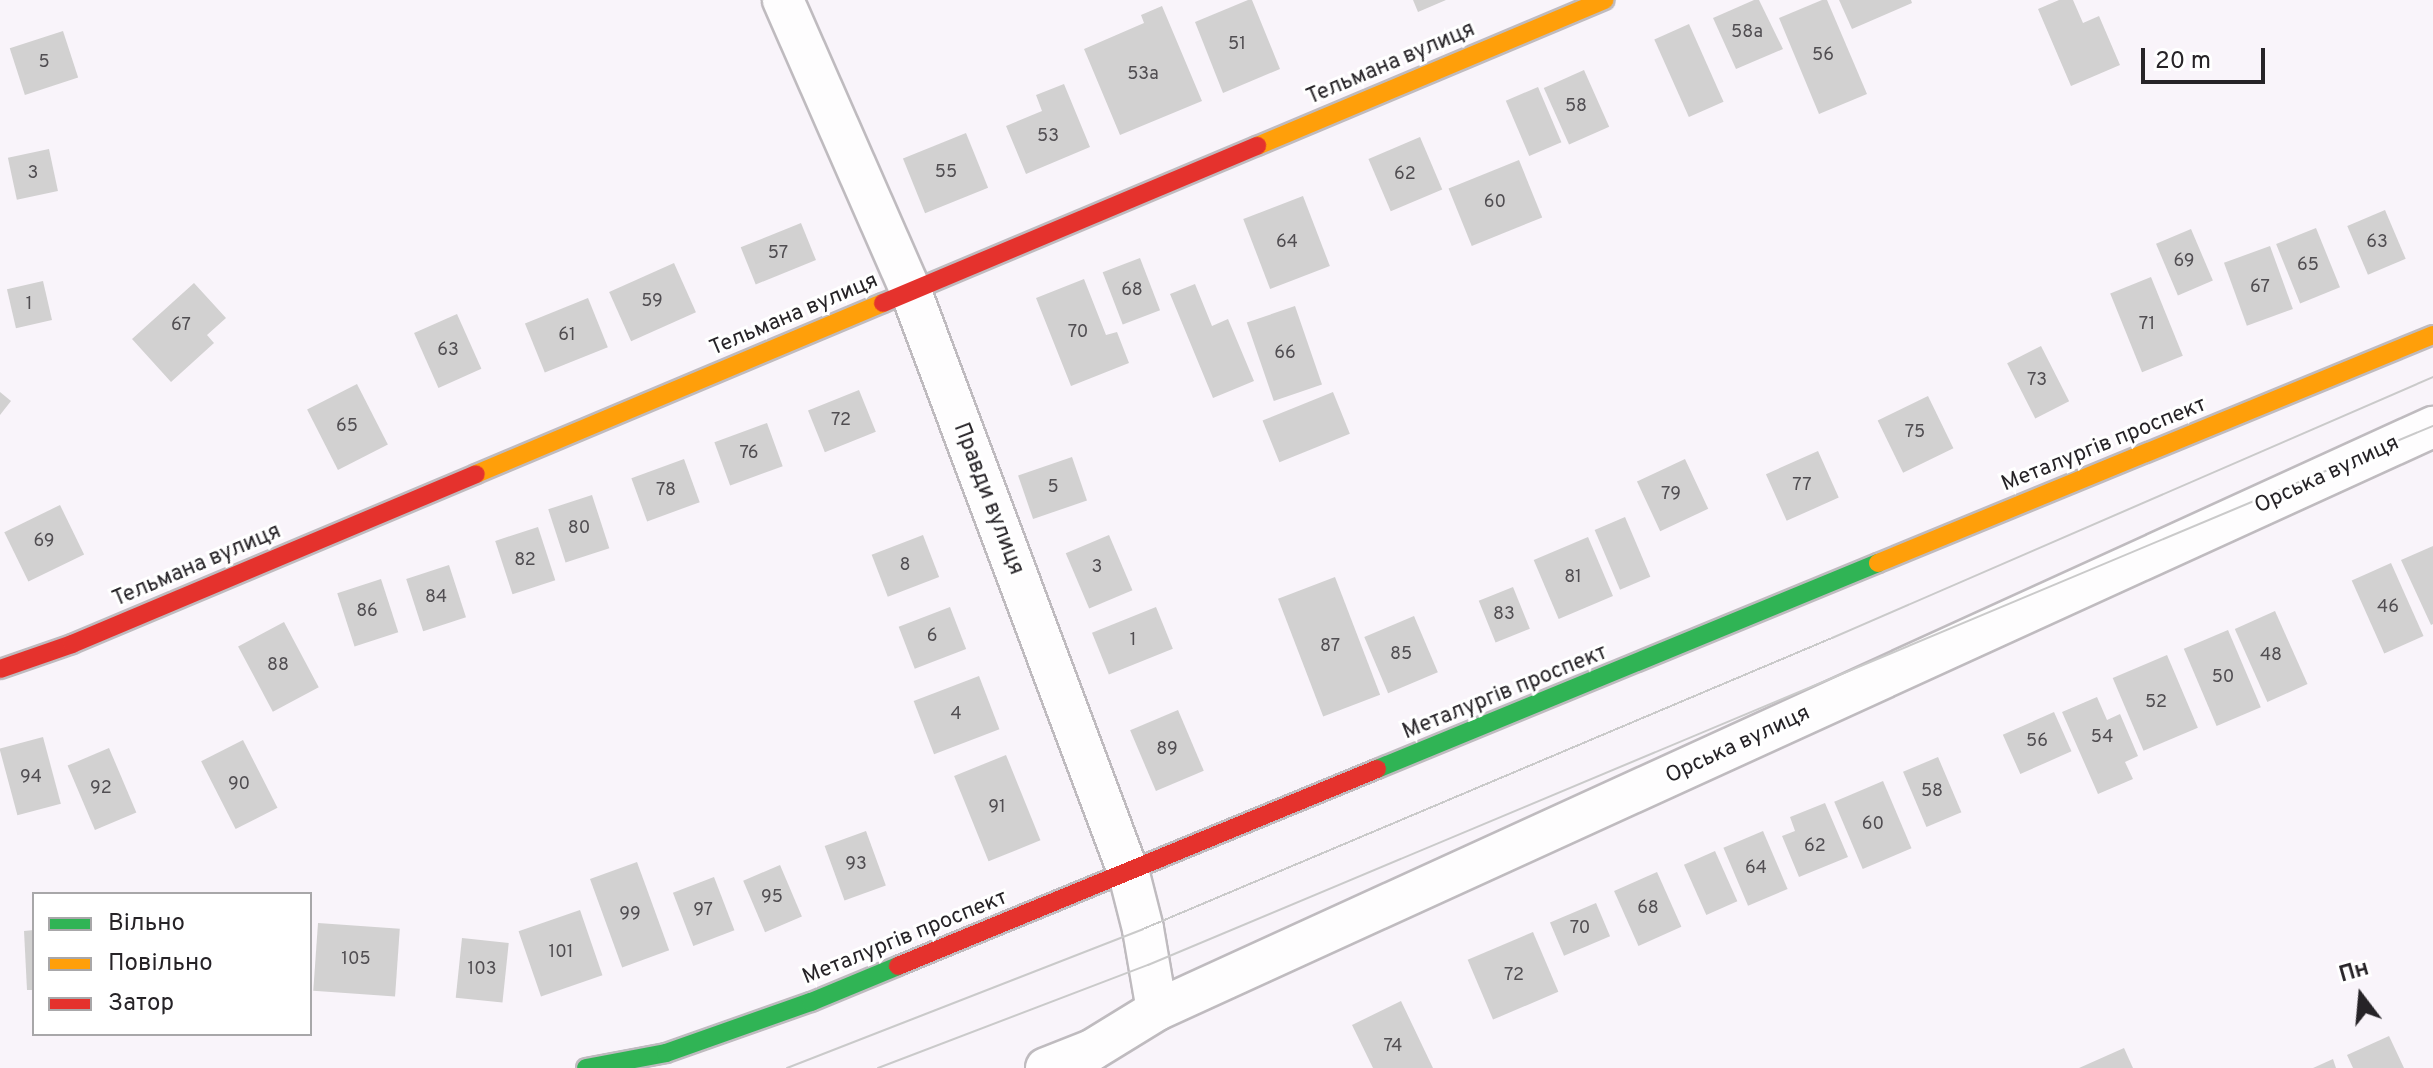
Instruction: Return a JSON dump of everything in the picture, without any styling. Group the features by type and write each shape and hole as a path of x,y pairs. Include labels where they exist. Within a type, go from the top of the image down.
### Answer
{"street":[{"name":"Правди вулиця","path":"783,0 911,292 1129,874 1143,929 1157,1010"},
{"name":"Тельмана вулиця","path":"0,669 72,644 1605,0"},
{"name":"Металургів проспект","path":"586,1068 666,1053 796,1007 1129,874 2433,335"},
{"name":"Орська вулиця","path":"1046,1068 1096,1059 1157,1010 2433,427"}],"building":[{"path":"1252,0 1280,69 1223,93 1195,22"},
{"path":"1413,0 1446,0 1418,12"},
{"path":"1759,0 1783,49 1736,69 1713,18"},
{"path":"1827,0 1867,94 1819,114 1779,18"},
{"path":"1839,0 1911,0 1912,3 1852,29"},
{"path":"2059,0 2073,0 2083,23 2099,16 2120,65 2071,86 2038,9"},
{"path":"1162,6 1202,101 1120,135 1084,49 1144,23 1141,15"},
{"path":"1689,24 1724,102 1689,117 1654,39"},
{"path":"63,31 78,78 25,95 10,48"},
{"path":"1584,70 1609,127 1569,145 1544,88"},
{"path":"1064,84 1090,147 1026,174 1006,126 1042,111 1036,95"},
{"path":"1538,87 1561,142 1529,156 1506,101"},
{"path":"966,133 988,188 925,213 903,158"},
{"path":"1420,137 1442,189 1391,211 1368,159"},
{"path":"49,149 58,191 17,200 8,158"},
{"path":"1519,160 1542,217 1472,246 1449,188"},
{"path":"1303,196 1330,266 1270,289 1243,219"},
{"path":"2385,210 2406,259 2368,275 2347,226"},
{"path":"801,223 816,260 756,284 741,247"},
{"path":"2316,228 2340,287 2300,303 2276,244"},
{"path":"2191,229 2213,281 2178,295 2156,244"},
{"path":"2270,246 2293,309 2247,326 2224,263"},
{"path":"1140,258 1160,310 1123,325 1103,272"},
{"path":"674,263 696,312 631,341 609,292"},
{"path":"2151,277 2183,356 2142,372 2110,293"},
{"path":"1084,279 1106,335 1117,332 1129,363 1071,386 1036,298"},
{"path":"43,281 52,320 16,328 7,289"},
{"path":"194,283 226,318 207,335 214,343 171,382 132,339"},
{"path":"1195,284 1212,326 1228,319 1254,381 1213,398 1170,294"},
{"path":"588,298 608,347 545,373 525,323"},
{"path":"1295,306 1322,384 1274,401 1247,323"},
{"path":"457,314 481,369 438,388 414,333"},
{"path":"2041,346 2069,401 2035,418 2007,363"},
{"path":"357,384 388,445 338,470 307,409"},
{"path":"859,390 876,432 825,452 808,411"},
{"path":"0,392 11,401 0,415"},
{"path":"1333,392 1350,434 1279,462 1263,420"},
{"path":"1928,396 1953,448 1903,473 1878,421"},
{"path":"767,423 783,466 730,485 714,442"},
{"path":"1818,451 1839,498 1787,521 1766,474"},
{"path":"1072,457 1087,500 1033,519 1018,476"},
{"path":"684,459 700,502 647,521 631,478"},
{"path":"1685,459 1708,509 1660,531 1637,481"},
{"path":"592,495 609,548 566,562 548,509"},
{"path":"60,505 84,554 28,582 4,532"},
{"path":"1625,517 1650,577 1620,590 1595,530"},
{"path":"538,527 555,580 513,594 495,541"},
{"path":"923,535 939,577 888,597 872,555"},
{"path":"1109,535 1132,590 1089,609 1066,553"},
{"path":"1588,537 1613,596 1559,619 1534,560"},
{"path":"2433,546 2433,624 2431,625 2401,560"},
{"path":"2391,563 2424,636 2384,654 2352,580"},
{"path":"449,565 466,617 423,631 406,579"},
{"path":"1335,577 1380,695 1323,716 1278,599"},
{"path":"381,579 398,632 355,646 337,593"},
{"path":"1513,587 1530,629 1496,643 1479,601"},
{"path":"950,607 966,649 915,669 899,627"},
{"path":"1156,607 1173,649 1109,675 1092,633"},
{"path":"2275,611 2308,684 2267,702 2235,629"},
{"path":"1414,616 1438,672 1388,693 1364,637"},
{"path":"284,622 319,687 273,712 238,646"},
{"path":"2228,630 2261,707 2217,726 2184,649"},
{"path":"2167,655 2198,728 2144,751 2113,678"},
{"path":"979,676 999,729 934,754 914,701"},
{"path":"2097,697 2107,720 2120,714 2138,756 2125,762 2133,779 2098,794 2062,712"},
{"path":"1178,710 1204,771 1156,791 1130,730"},
{"path":"2054,712 2071,751 2020,774 2003,735"},
{"path":"43,737 61,804 17,815 0,749"},
{"path":"243,740 278,808 236,829 201,761"},
{"path":"109,748 136,812 95,830 68,766"},
{"path":"1006,755 1040,840 989,861 954,776"},
{"path":"1938,757 1961,812 1926,827 1903,772"},
{"path":"1883,781 1912,848 1863,869 1834,802"},
{"path":"1825,803 1848,857 1799,877 1782,836 1795,831 1790,817"},
{"path":"866,831 886,886 844,901 825,846"},
{"path":"1763,831 1788,889 1748,906 1723,848"},
{"path":"1715,851 1737,901 1706,915 1684,865"},
{"path":"637,862 669,950 622,967 590,879"},
{"path":"780,865 802,917 765,932 743,881"},
{"path":"1657,872 1681,927 1638,946 1614,891"},
{"path":"714,877 734,930 693,946 673,893"},
{"path":"1596,903 1610,936 1564,956 1550,923"},
{"path":"580,910 602,975 541,996 519,931"},
{"path":"318,923 400,929 395,997 313,991"},
{"path":"32,930 32,990 27,990 24,931"},
{"path":"1533,932 1558,992 1493,1020 1468,960"},
{"path":"462,938 509,943 502,1003 456,998"},
{"path":"1401,1001 1433,1068 1373,1068 1352,1025"},
{"path":"2389,1036 2404,1068 2353,1068 2347,1055"},
{"path":"2124,1048 2133,1068 2079,1068"},
{"path":"2333,1059 2336,1068 2313,1068"}],"tram line":[{"path":"787,1068 1143,929 1832,638 2433,377"},
{"path":"878,1068 1148,965 2433,426"}],"traffic: fast":[{"path":"1377,769 1878,563"},
{"path":"586,1068 666,1053 811,1002 898,966"}],"traffic: slow":[{"path":"1257,146 1605,0"},
{"path":"476,474 883,303"},
{"path":"1878,563 2433,335"}],"traffic: jam":[{"path":"883,303 1257,146"},
{"path":"0,669 72,644 476,474"},
{"path":"898,966 1377,769"}]}
